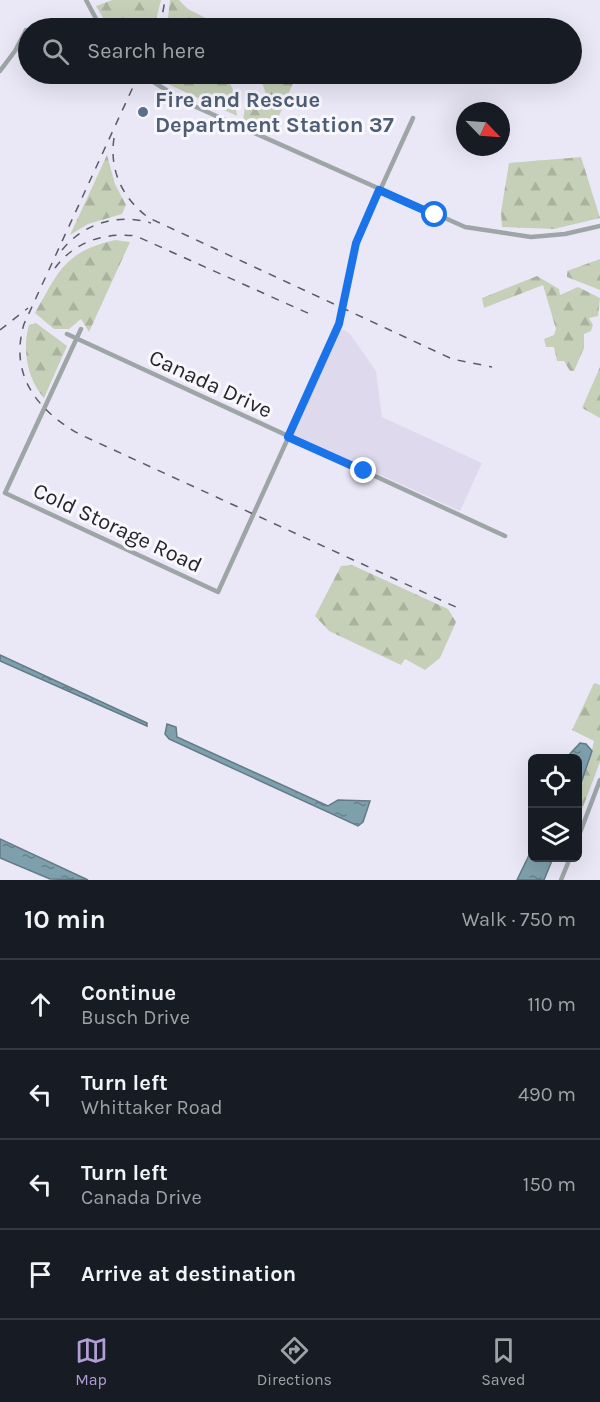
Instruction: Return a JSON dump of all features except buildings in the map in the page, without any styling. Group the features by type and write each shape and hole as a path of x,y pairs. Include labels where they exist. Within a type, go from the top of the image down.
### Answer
{"street":[{"path":"86,0 95,18"},
{"path":"0,71 18,45"},
{"path":"157,84 185,102 450,222 487,232 550,236 600,226"},
{"path":"288,437 339,324 356,243 412,118"},
{"path":"76,339 81,329"},
{"name":"Canada Drive","path":"67,334 505,536"},
{"name":"Cold Storage Road","path":"76,339 4,493 218,592 288,437"},
{"path":"582,827 600,780"},
{"path":"561,880 568,862"}],"shaded area":[{"path":"344,330 350,334 376,371 382,417 482,463 460,511 293,435 340,331"}],"green space":[{"path":"112,0 161,0 156,18 103,18 96,6"},
{"path":"170,0 179,0 188,9 206,18 168,18"},
{"path":"168,84 230,84 237,116"},
{"path":"262,84 293,84 279,116 268,129 243,120 245,106 251,102 266,107 269,103"},
{"path":"107,155 115,184 126,205 122,214 88,224 70,235"},
{"path":"581,157 600,218 554,229 502,227 501,212 509,163"},
{"path":"115,240 130,242 89,332 81,319 69,329 54,329 35,313 65,265 84,251"},
{"path":"600,259 600,290 567,277 567,271"},
{"path":"537,276 559,289 560,295 578,287 600,298 598,316 589,318 593,325 591,331 584,334 584,348 574,371 570,371 564,361 557,361 554,347 546,347 544,339 554,335 556,329 543,285 484,308 482,298"},
{"path":"36,323 67,346 44,398 30,373 26,354 29,325"},
{"path":"600,367 600,418 582,408"},
{"path":"352,565 448,609 456,622 440,658 425,670 405,659 401,665 329,631 315,616 341,566"},
{"path":"594,683 600,685 600,762 582,809 582,781 594,741 572,730"}],"water":[{"path":"0,655 147,723 147,726 0,661"},
{"path":"167,724 176,727 177,737 328,806 338,800 370,801 363,822 358,826 169,739 165,734"},
{"path":"580,743 586,744 592,751 582,780 582,754 570,754"},
{"path":"0,839 88,880 50,879 0,858"},
{"path":"528,857 528,862 551,862 544,880 517,880"}],"railway":[{"path":"162,18 165,0"},
{"path":"134,84 24,324 20,342 20,359 30,389 51,414 79,434 458,608"},
{"path":"114,138 114,162 120,183 132,202 149,218 452,359 492,367"},
{"path":"62,250 81,233 102,223 126,219 151,223"},
{"path":"55,268 71,251 91,241 113,236 136,236 312,315"},
{"path":"0,330 28,308"}],"place":[{"name":"Fire and Rescue Department Station 37","path":"143,112"}],"route":[{"path":"364,471 288,437 339,324 356,243 379,190 435,215"}]}
